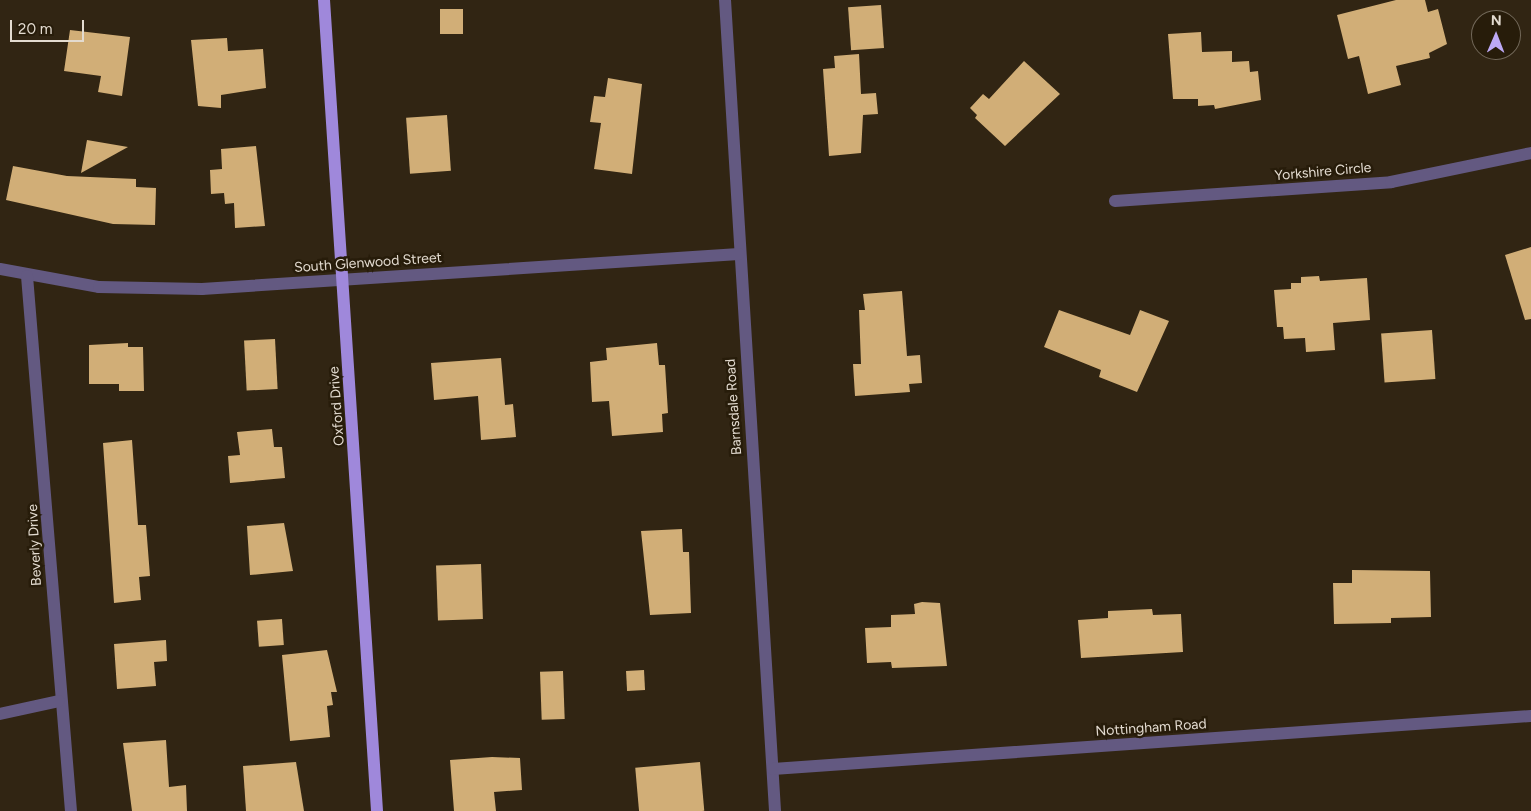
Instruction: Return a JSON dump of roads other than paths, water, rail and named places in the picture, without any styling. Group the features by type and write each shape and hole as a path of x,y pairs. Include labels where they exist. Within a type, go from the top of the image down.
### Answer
{"main road":[{"name":"Oxford Drive","path":"324,0 344,279 377,811"}],"street":[{"name":"Barnsdale Road","path":"725,0 739,254 775,811"},
{"name":"Yorkshire Circle","path":"1115,201 1391,182 1531,153"},
{"name":"South Glenwood Street","path":"0,269 26,276 148,290 739,254"},
{"name":"Beverly Drive","path":"26,276 43,435 59,701 71,811"},
{"path":"0,714 59,701"},
{"name":"Nottingham Road","path":"773,769 1531,716"}]}
